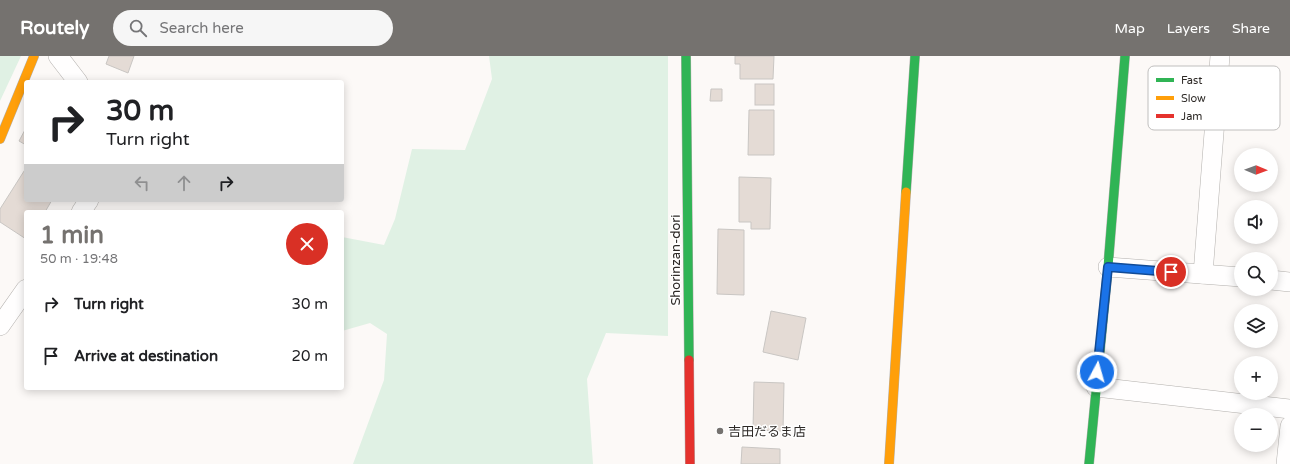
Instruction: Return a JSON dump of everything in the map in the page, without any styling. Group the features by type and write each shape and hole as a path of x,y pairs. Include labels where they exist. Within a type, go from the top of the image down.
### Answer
{"street":[{"path":"24,80 34,56"},
{"path":"58,56 76,80"},
{"name":"Shorinzan-dori","path":"686,56 690,464"},
{"path":"889,464 915,56"},
{"path":"1089,464 1108,267 1125,56"},
{"path":"1219,66 1220,56"},
{"path":"0,139 24,80"},
{"path":"1203,274 1214,130"},
{"path":"1108,267 1234,276"},
{"path":"1278,281 1290,282"},
{"path":"0,326 24,293"},
{"path":"1096,387 1290,409"},
{"path":"1286,464 1290,426"}],"green space":[{"path":"0,56 21,56 0,101"},
{"path":"489,56 668,56 668,336 606,333 587,379 593,464 353,464 384,380 387,334 370,323 344,330 344,237 384,245 395,219 412,149 465,150 492,79"}],"building":[{"path":"109,56 134,56 128,73 106,64"},
{"path":"735,56 774,56 773,79 740,79 740,64 735,64"},
{"path":"755,84 774,84 774,105 755,105"},
{"path":"711,89 722,89 722,101 710,101"},
{"path":"749,110 774,110 774,155 748,155"},
{"path":"24,132 24,144 19,141"},
{"path":"24,171 24,202 51,202 46,210 24,210 24,238 0,222 0,209"},
{"path":"739,177 771,178 770,229 751,229 751,222 739,222"},
{"path":"718,229 744,230 744,295 717,294"},
{"path":"771,311 806,318 798,360 763,352"},
{"path":"754,382 784,383 783,431 753,430"},
{"path":"742,447 780,449 780,464 741,464"}],"traffic: fast":[{"path":"686,56 689,360"},
{"path":"906,192 915,56"},
{"path":"1089,464 1108,267 1125,56"}],"traffic: slow":[{"path":"24,80 34,56"},
{"path":"0,139 24,80"},
{"path":"889,464 906,192"}],"traffic: jam":[{"path":"689,360 690,464"}],"place":[{"name":"吉田だるま店","path":"720,431"}],"route":[{"path":"1097,372 1108,267 1171,272"}]}
